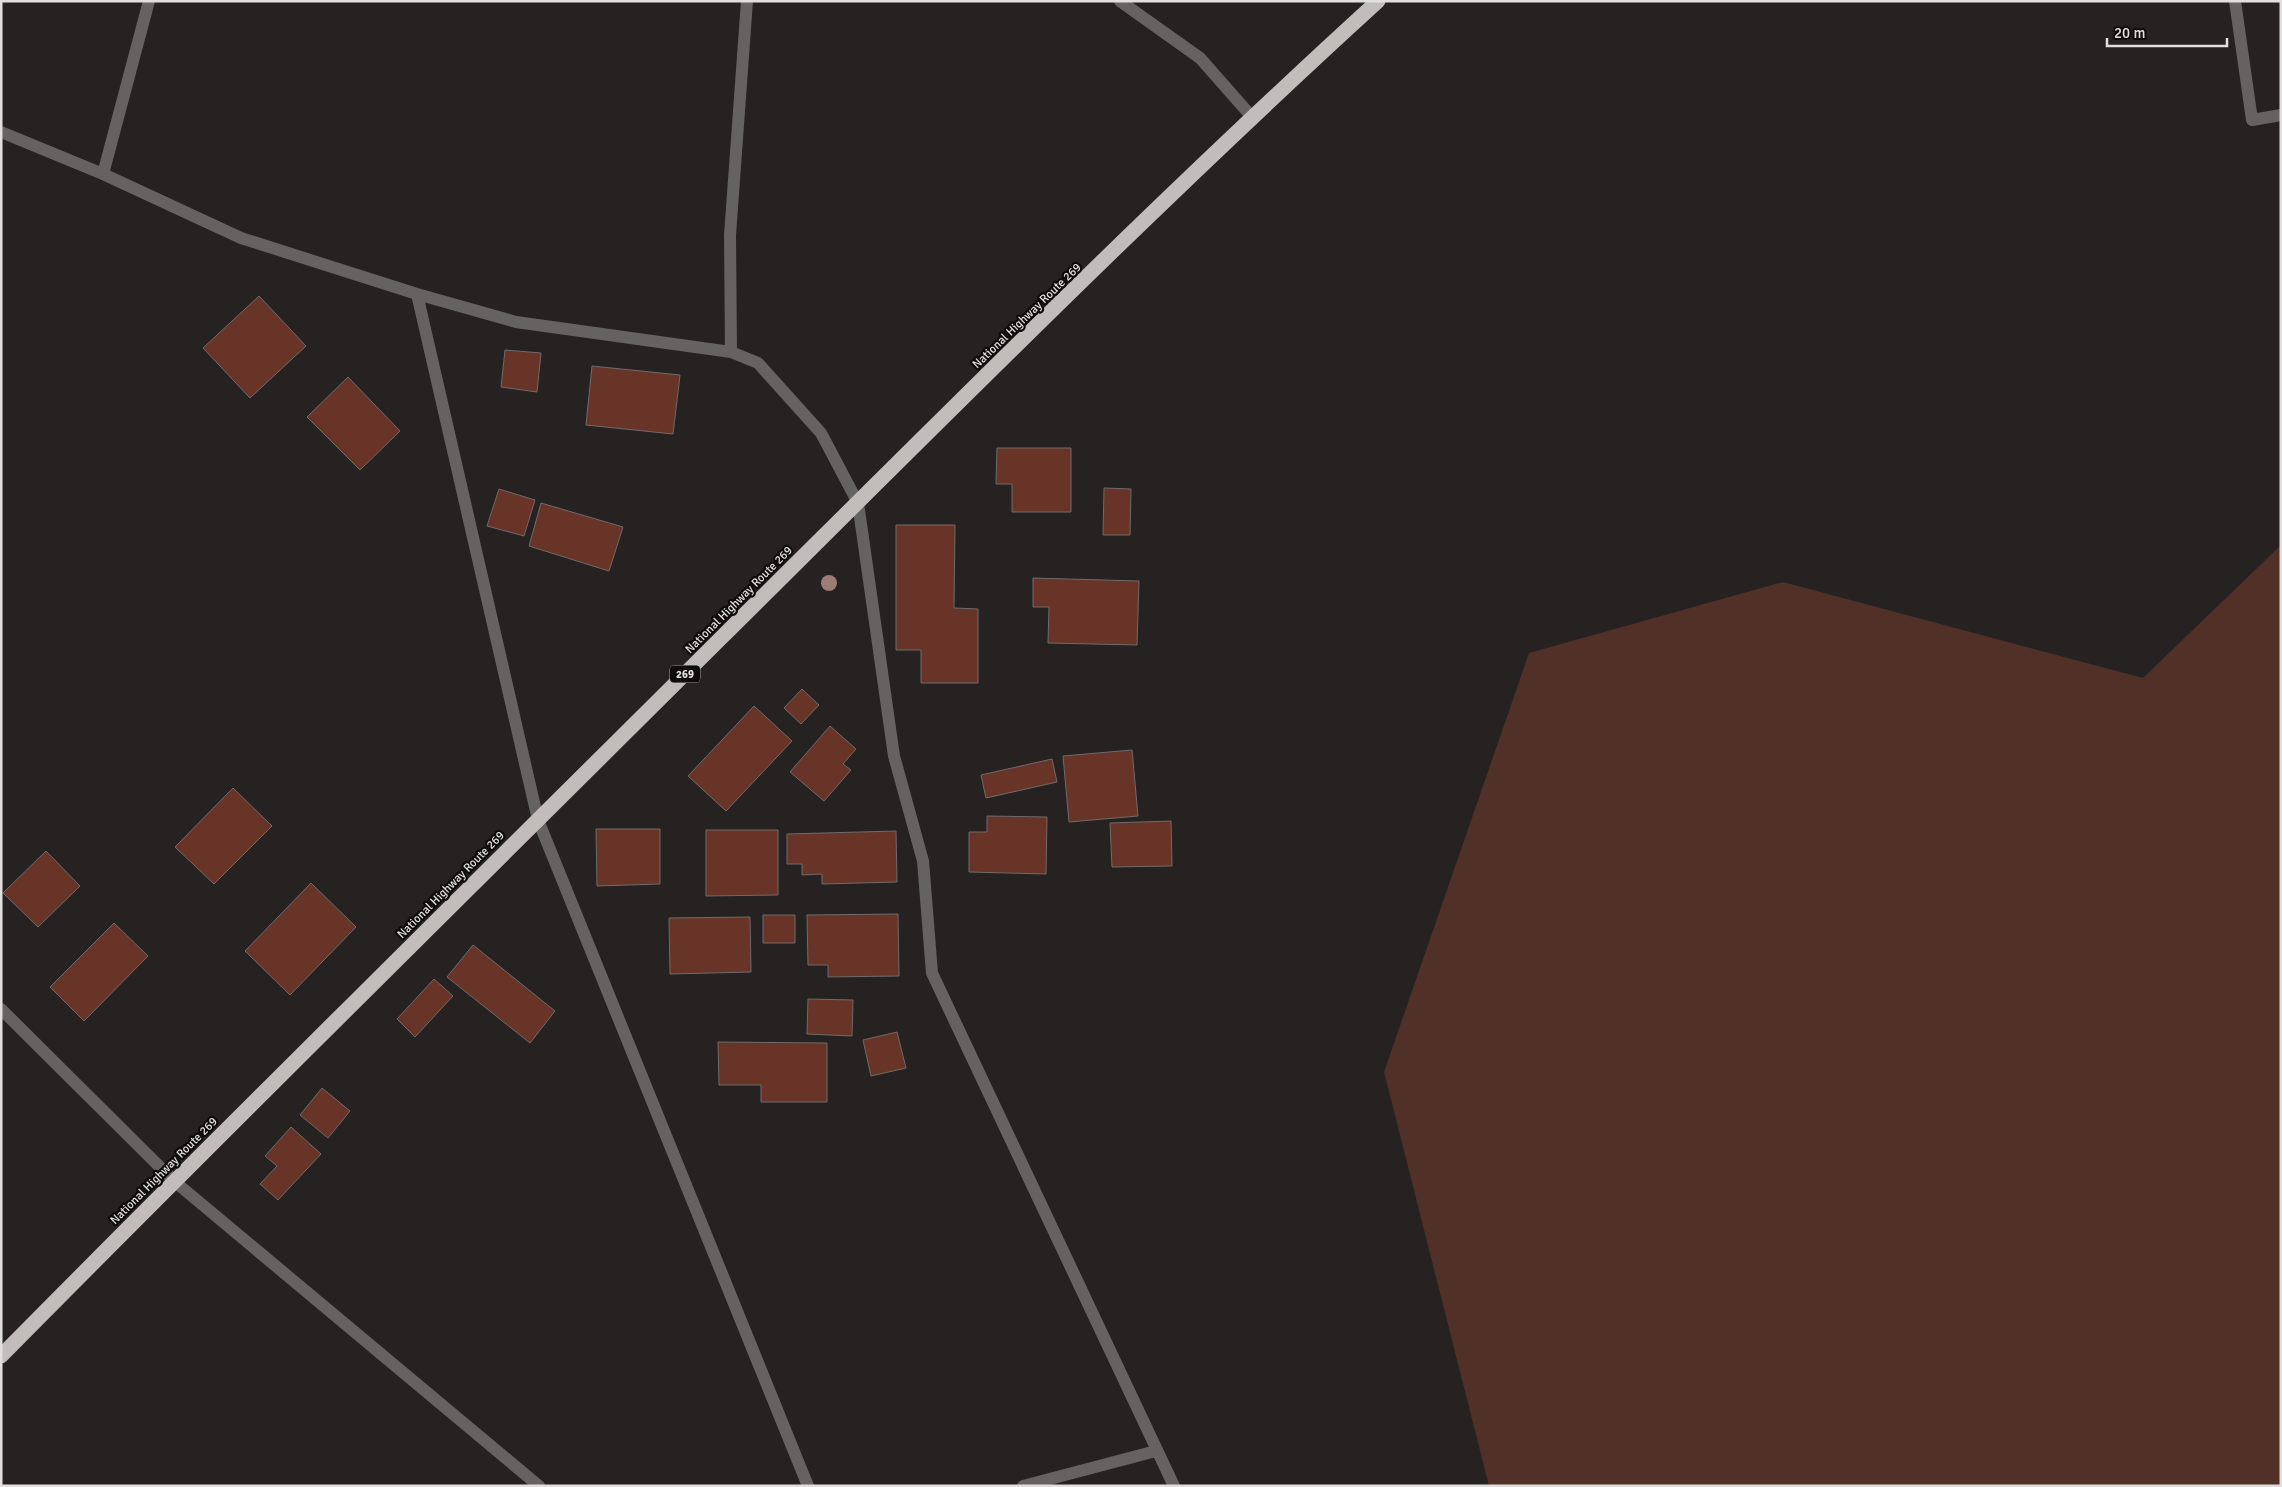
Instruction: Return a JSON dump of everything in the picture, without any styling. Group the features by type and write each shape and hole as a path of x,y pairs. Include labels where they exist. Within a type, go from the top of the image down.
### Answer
{"highway":[{"name":"National Highway Route 269","path":"1,1356 174,1181 858,502 1252,116 1378,1"}],"street":[{"path":"103,174 149,1"},
{"path":"731,352 730,235 747,1"},
{"path":"1120,1 1200,58 1252,116"},
{"path":"2235,1 2252,120 2281,115"},
{"path":"1,132 103,174 241,238 417,294 516,322 731,352 758,363 820,433 858,502 894,756 923,861 932,972 1174,1486"},
{"path":"417,294 538,820 808,1486"},
{"path":"1,1009 174,1181 539,1486"},
{"path":"1023,1486 1156,1450"}],"shaded area":[{"path":"2281,545 2281,1486 1489,1486 1384,1072 1529,653 1783,582 2143,678"}],"building":[{"path":"259,296 306,346 250,398 203,348"},
{"path":"505,350 541,353 537,392 501,387"},
{"path":"592,366 680,375 673,434 586,425"},
{"path":"348,377 400,431 360,470 307,417"},
{"path":"997,448 1071,448 1071,512 1012,512 1012,484 996,484"},
{"path":"1104,488 1131,489 1130,535 1103,535"},
{"path":"499,489 535,500 524,536 487,526"},
{"path":"541,503 623,527 609,571 529,546"},
{"path":"896,525 955,525 954,608 978,609 978,683 921,683 921,650 896,650"},
{"path":"1033,578 1139,581 1137,645 1048,643 1049,607 1033,607"},
{"path":"802,689 819,705 801,724 784,708"},
{"path":"754,706 792,741 726,811 688,776"},
{"path":"830,726 856,749 843,764 851,770 824,801 790,772"},
{"path":"1132,750 1138,816 1069,822 1063,756"},
{"path":"1052,759 1057,782 986,798 981,775"},
{"path":"233,788 272,826 214,884 175,847"},
{"path":"987,816 1047,817 1046,874 969,872 969,832 987,832"},
{"path":"1171,821 1172,866 1112,867 1110,823"},
{"path":"596,829 660,829 660,884 597,886"},
{"path":"706,830 778,830 778,895 706,896"},
{"path":"896,831 897,882 822,884 822,874 802,875 802,864 787,864 787,834"},
{"path":"46,851 80,886 38,927 3,893"},
{"path":"311,883 356,927 290,995 245,951"},
{"path":"898,914 899,976 828,977 828,965 808,965 807,915"},
{"path":"763,915 795,915 795,943 763,943"},
{"path":"750,917 751,972 670,974 669,918"},
{"path":"114,923 148,956 84,1021 50,987"},
{"path":"473,945 555,1011 530,1043 447,977"},
{"path":"434,979 453,996 415,1037 397,1019"},
{"path":"808,999 853,1000 852,1036 807,1034"},
{"path":"897,1032 906,1068 871,1076 863,1040"},
{"path":"718,1042 827,1043 827,1102 761,1102 761,1085 719,1085"},
{"path":"322,1088 350,1111 328,1138 300,1115"},
{"path":"291,1127 321,1154 278,1200 260,1184 277,1166 265,1156"}]}
